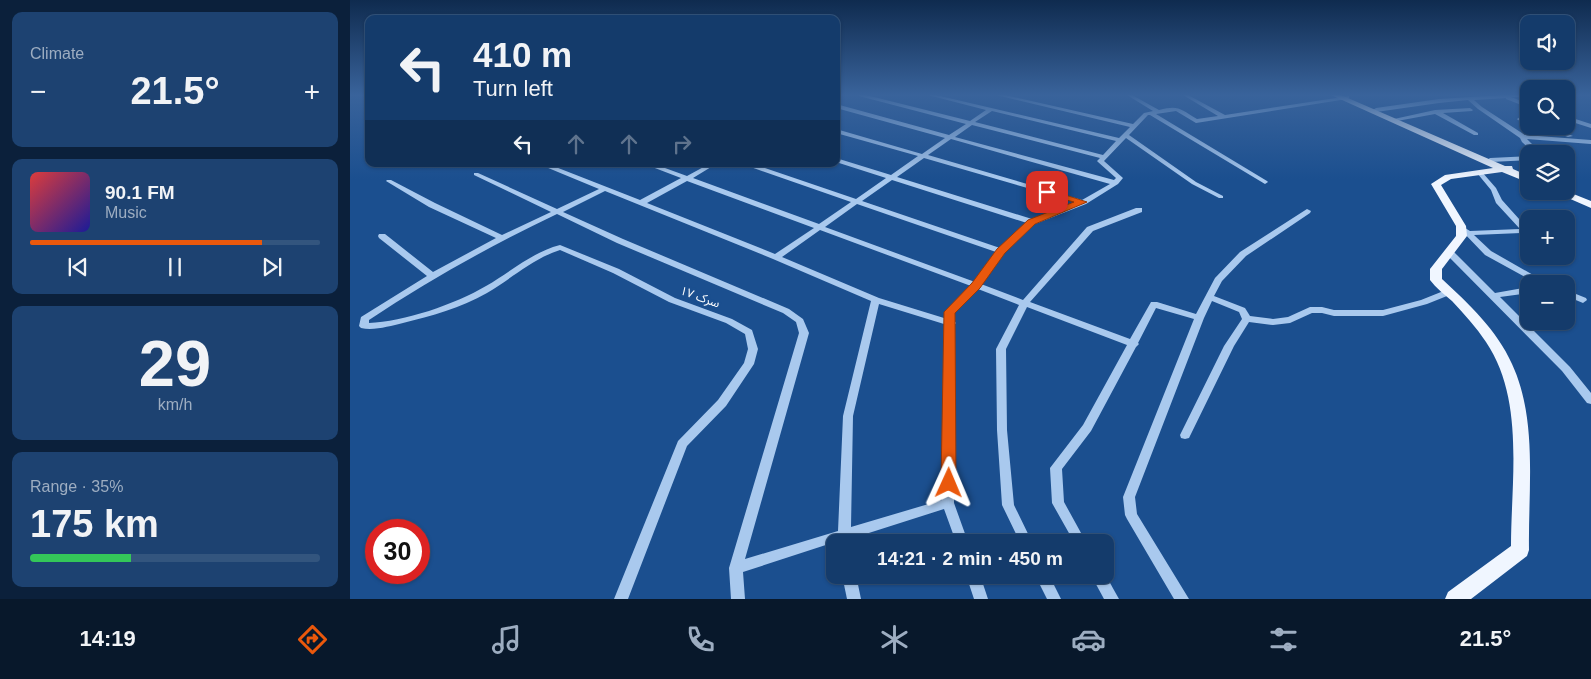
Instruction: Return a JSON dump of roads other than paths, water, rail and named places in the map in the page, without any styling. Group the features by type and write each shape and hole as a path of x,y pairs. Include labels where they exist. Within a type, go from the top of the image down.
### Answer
{"main road":[{"path":"1402,123 1520,174"},
{"path":"1406,123 1506,169"},
{"path":"1455,599 1520,550 1519,428 1517,400 1506,368 1490,336 1436,280 1436,269 1462,236 1464,229 1436,184 1448,176 1506,169"},
{"path":"1575,195 1591,203"},
{"path":"1575,197 1591,203"}],"street":[{"path":"899,123 1116,183"},
{"path":"776,257 972,123"},
{"path":"977,123 1104,157"},
{"path":"1055,123 1123,138 1194,183 1221,197"},
{"path":"1121,123 1134,126"},
{"path":"959,534 948,502 951,323 949,312 976,286 1001,251 1032,222 1083,202 1116,183 1120,178 1100,162 1137,123"},
{"path":"1171,123 1265,182"},
{"path":"1455,123 1476,134"},
{"path":"1502,123 1523,137 1524,141 1530,145"},
{"path":"840,132 1083,202"},
{"path":"1564,135 1591,148"},
{"path":"1523,137 1591,142"},
{"path":"1490,160 1520,158"},
{"path":"840,161 1032,222"},
{"path":"551,167 776,257 876,300 951,323"},
{"path":"658,167 1134,344"},
{"path":"641,203 707,167"},
{"path":"756,167 1001,251"},
{"path":"1464,229 1521,231 1524,229 1499,201 1494,189 1480,172"},
{"path":"476,174 555,212 786,311 800,321 804,333 736,568 738,599"},
{"path":"390,181 432,205 502,238"},
{"path":"382,236 432,275 502,238 605,189"},
{"path":"1022,534 1008,505 1002,430 1001,349 1024,304 1090,229 1139,210"},
{"path":"1182,599 1131,514 1129,497 1199,318 1218,280 1244,254 1307,211"},
{"path":"1464,229 1488,253 1528,275"},
{"name":"سرک ۱۷","path":"432,275 364,319 364,326 386,325 472,298 523,265 560,247 616,271 672,300 729,321 749,332 754,349 749,364 722,403 682,444 620,599"},
{"path":"1450,253 1566,369 1591,400"},
{"path":"1492,296 1520,291"},
{"path":"1209,296 1242,310 1248,319 1273,322 1290,320 1310,310 1334,313 1383,313 1424,302 1449,292"},
{"path":"1575,297 1583,300"},
{"path":"843,534 848,416 876,300"},
{"path":"1075,534 1058,503 1056,468 1087,428 1154,304 1199,318"},
{"path":"1185,435 1228,346 1248,319"},
{"path":"857,534 948,502"},
{"path":"736,568 826,544"},
{"path":"852,584 854,599"},
{"path":"976,584 981,599"},
{"path":"1046,584 1054,599"},
{"path":"1103,584 1112,599"}]}
